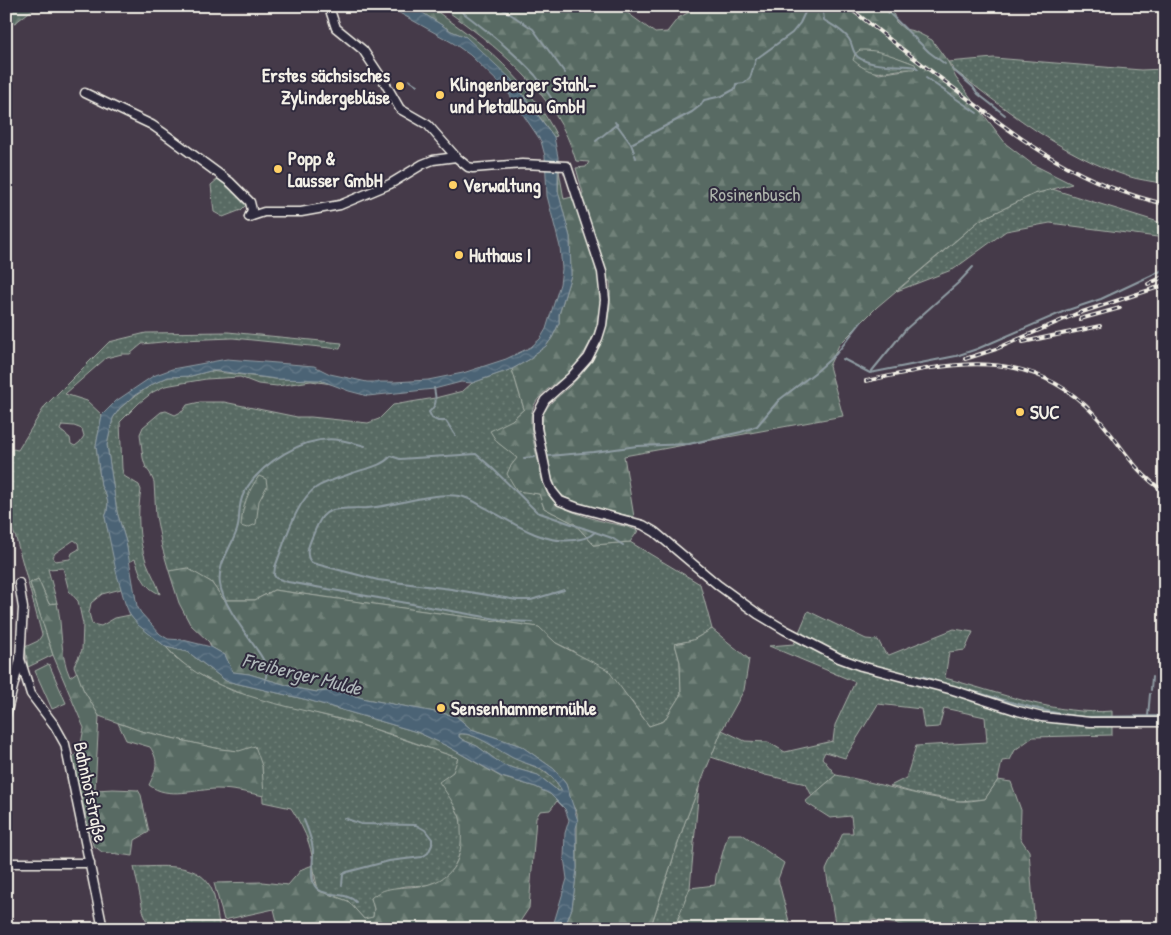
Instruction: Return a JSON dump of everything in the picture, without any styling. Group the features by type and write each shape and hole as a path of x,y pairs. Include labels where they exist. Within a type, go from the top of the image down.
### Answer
{"street":[{"path":"331,13 336,28 363,50 400,109 428,125 456,157 468,167 520,164 568,166 602,272 605,300 602,326 588,358 571,377 545,400 537,415 537,428 548,482 560,501 643,525 655,532 718,586 758,614 823,650 861,666 953,690 1018,711 1042,716 1090,722 1165,722"},
{"path":"85,93 152,125 230,182 250,202 252,210 249,217 264,212 301,212 340,205 383,187 423,164 433,160 456,157"},
{"name":"Bahnhofstraße","path":"19,583 23,608 20,659 31,694 56,726 65,744 103,929"},
{"path":"6,715 20,659"},
{"path":"6,863 90,864"}],"green space":[{"path":"6,6 37,6 15,23 6,21"},
{"path":"412,6 430,7 497,58 524,86 557,136 554,137 523,94 466,37 451,31"},
{"name":"Rosinenbusch","path":"440,6 618,6 655,33 667,32 678,18 701,6 891,6 896,22 904,29 914,31 932,40 948,62 956,78 1006,144 1032,164 1072,184 1034,194 980,220 877,307 839,345 829,366 843,416 624,456 634,517 591,508 569,500 555,487 542,428 544,410 567,389 589,364 597,351 607,325 610,281 608,281 581,196 583,193 576,168 586,167 589,162 576,161 567,136 555,114 522,73 503,54","holes":["885,54 910,62 910,69 879,74 859,65"]},
{"path":"860,50 888,54 915,64 916,67 914,69 883,72 869,71 853,60 855,54"},
{"path":"994,58 1141,70 1165,69 1165,184 1127,176 1103,167 1057,144 995,101 954,70 948,62"},
{"path":"559,171 564,199 573,198 593,254 600,283 600,312 593,336 585,352 569,372 540,396 536,402 531,417 532,435 543,484 548,495 557,504 579,514 638,531 630,542 594,545 575,524 544,508 539,494 517,491 507,474 517,458 497,442 490,431 512,420 524,409 512,369 532,358 533,355 546,346 559,323 559,315 571,275 570,237 558,191"},
{"path":"218,179 246,202 246,205 241,210 223,217 214,212 211,185"},
{"path":"1052,189 1165,224 1165,238 1050,223 1006,231 954,269 897,291 980,220 1034,194"},
{"path":"228,332 342,343 340,349 233,338 142,344 130,354 106,358 65,394 87,401 102,415 96,446 101,486 108,503 105,517 121,589 102,594 91,603 89,613 92,624 101,626 115,618 130,615 176,658 205,678 233,691 368,727 458,758 454,775 454,798 460,818 462,835 460,852 453,868 441,880 436,882 426,885 400,887 371,898 374,909 373,918 364,919 348,901 319,891 309,844 291,808 263,802 262,766 239,751 220,749 141,731 99,716 83,689 74,666 82,650 83,624 78,601 69,591 63,568 48,569 57,603 49,604 38,579 30,583 53,655 28,667 25,647 38,641 42,635 16,538 8,521 12,510 12,497 6,473 6,457 13,449 18,450 45,406 109,342 146,333","holes":["62,425 82,429 84,436 80,442 75,446 71,444 70,438 60,430","74,540 78,543 79,549 72,553 70,559 55,561 53,557 55,553"]},
{"path":"512,369 524,409 512,420 497,442 518,458 510,467 517,490 539,494 544,508 575,524 594,545 630,542 700,584 712,629 693,640 675,644 680,662 681,694 664,721 649,726 632,702 573,651 556,643 538,627 274,590 255,600 224,600 211,582 187,569 169,571 156,516 154,482 143,458 140,434 143,427 161,412 166,411 175,415 183,411 187,405 200,402 224,402 297,417 368,423 379,419 393,405 463,391 472,383"},
{"path":"210,371 276,379 320,380 332,384 311,381 277,386 258,384 240,377 206,379 165,386 153,392 139,403 120,422 122,469 124,476 139,485 141,490 139,517 141,543 146,561 160,594 146,584 135,559 129,562 126,542 117,512 107,445 113,418 120,408 153,384 168,377 191,376"},
{"path":"259,476 266,479 267,486 259,501 256,524 247,528 241,526 244,506"},
{"path":"187,568 211,582 224,600 255,600 274,590 539,627 556,643 608,670 649,726 664,721 681,694 680,662 675,644 693,640 712,629 749,659 744,690 722,730 685,822 650,929 564,929 572,908 577,868 577,813 566,784 554,769 521,746 471,729 456,716 366,699 335,690 317,692 300,689 249,674 233,672 225,655 211,647 209,642 190,624 179,603 169,571"},
{"path":"38,579 49,604 57,603 64,659 70,677 77,672 83,689 99,716 95,790 138,790 141,795 149,832 135,840 133,856 102,852 93,845 72,759 80,749 84,728 53,655 30,583"},
{"path":"808,611 866,639 878,640 885,653 889,655 954,629 973,632 965,650 949,652 945,678 1028,702 1070,710 1112,711 1112,735 1033,737 1015,750 1010,760 1002,761 998,780 985,799 960,801 918,794 890,786 906,778 916,746 987,742 985,717 944,708 939,727 924,728 921,709 878,704 845,758 825,752 822,758 836,775 812,796 806,784 765,775 711,757 722,730 745,741 768,742 785,752 833,741 835,725 855,682 769,646 794,644"},
{"path":"166,647 188,652 226,681 308,700 417,732 447,746 501,777 536,787 550,794 557,801 550,810 540,811 536,818 529,908 515,929 279,929 274,909 224,920 214,883 262,882 288,885 302,869 313,865 314,879 319,891 348,901 364,919 373,917 374,909 371,898 377,894 390,889 426,885 444,877 450,872 458,858 461,824 455,806 439,782 453,772 458,758 368,727 233,691 208,679 186,665"},
{"path":"49,664 66,703 52,709 35,671"},
{"path":"118,723 141,731 220,749 239,751 255,746 262,766 264,796 223,789 173,793 165,792 149,785 156,766 153,752 150,747 126,740"},
{"path":"459,734 466,734 481,739 516,759 538,768 553,779 562,792 538,775 503,765 477,746 463,740 459,737"},
{"path":"836,775 927,796 961,801 985,799 998,780 1011,782 1021,810 1020,838 1029,851 1035,929 923,929 875,920 835,923 826,870 843,833 853,833 851,816 830,818 805,802"},
{"path":"699,787 690,888 674,929 650,929 685,822"},
{"path":"728,834 742,834 784,863 778,879 791,929 674,929 690,888 715,885"},
{"path":"165,866 196,872 204,878 214,895 220,929 149,929 134,867"}],"water":[{"path":"387,6 412,6 451,31 466,37 511,79 554,137 558,157 558,191 570,237 571,275 559,314 559,323 546,346 533,355 532,358 512,369 472,383 461,382 434,389 368,396 320,380 276,379 218,371 191,376 168,377 135,395 120,408 113,418 107,445 117,512 126,542 137,606 160,634 168,639 183,640 211,647 225,655 233,672 249,674 300,689 317,692 335,690 366,699 456,716 471,729 521,746 554,769 566,784 578,821 576,828 577,868 572,908 564,929 552,929 567,879 564,857 565,833 569,820 565,809 550,794 536,787 502,777 447,746 417,732 308,700 226,681 188,652 166,647 138,625 130,615 125,603 116,571 105,517 108,503 101,486 96,446 102,415 116,401 153,376 172,369 227,359 314,366 330,374 367,382 428,380 463,373 506,359 531,347 540,339 546,329 560,284 562,269 560,247 547,196 545,156 541,141 507,91 470,55 453,43","holes":["459,734 480,739 515,759 541,769 558,784 562,791 558,791 538,775 503,765 477,746 459,737"]}],"waterway":[{"path":"454,6 476,22 526,65 558,107"},
{"path":"498,6 533,29 565,73"},
{"path":"631,144 692,112 704,100 722,96 735,89 736,84 744,83 750,78 756,59 792,33 800,23 808,6"},
{"path":"819,6 823,12 824,20 847,36 858,57 871,63 909,66 918,69"},
{"path":"882,6 929,52 945,64"},
{"path":"952,69 973,87 978,94 1005,115"},
{"path":"926,78 977,113"},
{"path":"409,80 417,85"},
{"path":"615,122 631,144 634,152"},
{"path":"596,141 617,124"},
{"path":"871,372 906,329 958,283 973,267"},
{"path":"843,359 870,373 956,356 977,349 1065,311 1101,299 1165,269"},
{"path":"548,456 637,446 689,444 741,432 757,426 779,400 836,354 862,321"},
{"path":"434,388 436,401 429,412 432,418 438,421 446,421 455,435"},
{"name":"Freiberger Mulde","path":"265,682 265,664 229,608 220,584 222,563 238,525 244,493 261,471 285,453 298,447 326,440 342,440 365,446"},
{"path":"532,622 508,621 288,582 276,578 274,575 275,567 297,512 310,493 325,483 378,465 391,456 400,459 476,454 537,512 612,538 623,545"},
{"path":"524,458 535,457"},
{"path":"564,590 531,600 517,600 378,580 312,563 309,559 308,550 320,520 330,511 379,507 448,495 459,496 473,501 539,536 551,539 577,540 588,537 595,532"},
{"path":"922,676 942,683"},
{"path":"1151,690 1152,677"},
{"path":"953,686 1068,715 1084,717 1165,716"},
{"path":"1148,716 1150,694"},
{"path":"342,885 343,874 347,872 389,861 422,857 428,853 432,845 432,839 425,830 416,825 361,824 344,818"},
{"path":"304,820 312,846 312,877 315,886 323,892 348,897 356,902"}],"railway":[{"path":"847,6 1007,128 1055,160 1107,186 1165,204"},
{"path":"1148,284 1165,276"},
{"path":"965,359 996,349 1076,314 1165,285"},
{"path":"1080,319 1120,308"},
{"path":"1023,342 1100,326"},
{"path":"866,381 927,369 986,364 1015,368 1042,377 1069,392 1094,414 1134,465 1165,492"}],"place":[{"name":"Erstes sächsisches Zylindergebläse","path":"400,86"},
{"name":"Klingenberger Stahl- und Metallbau GmbH","path":"440,95"},
{"name":"Popp & Lausser GmbH","path":"278,169"},
{"name":"Verwaltung","path":"453,185"},
{"name":"Huthaus I","path":"459,255"},
{"name":"SUC","path":"1020,412"},
{"name":"Sensenhammermühle","path":"441,708"}]}
